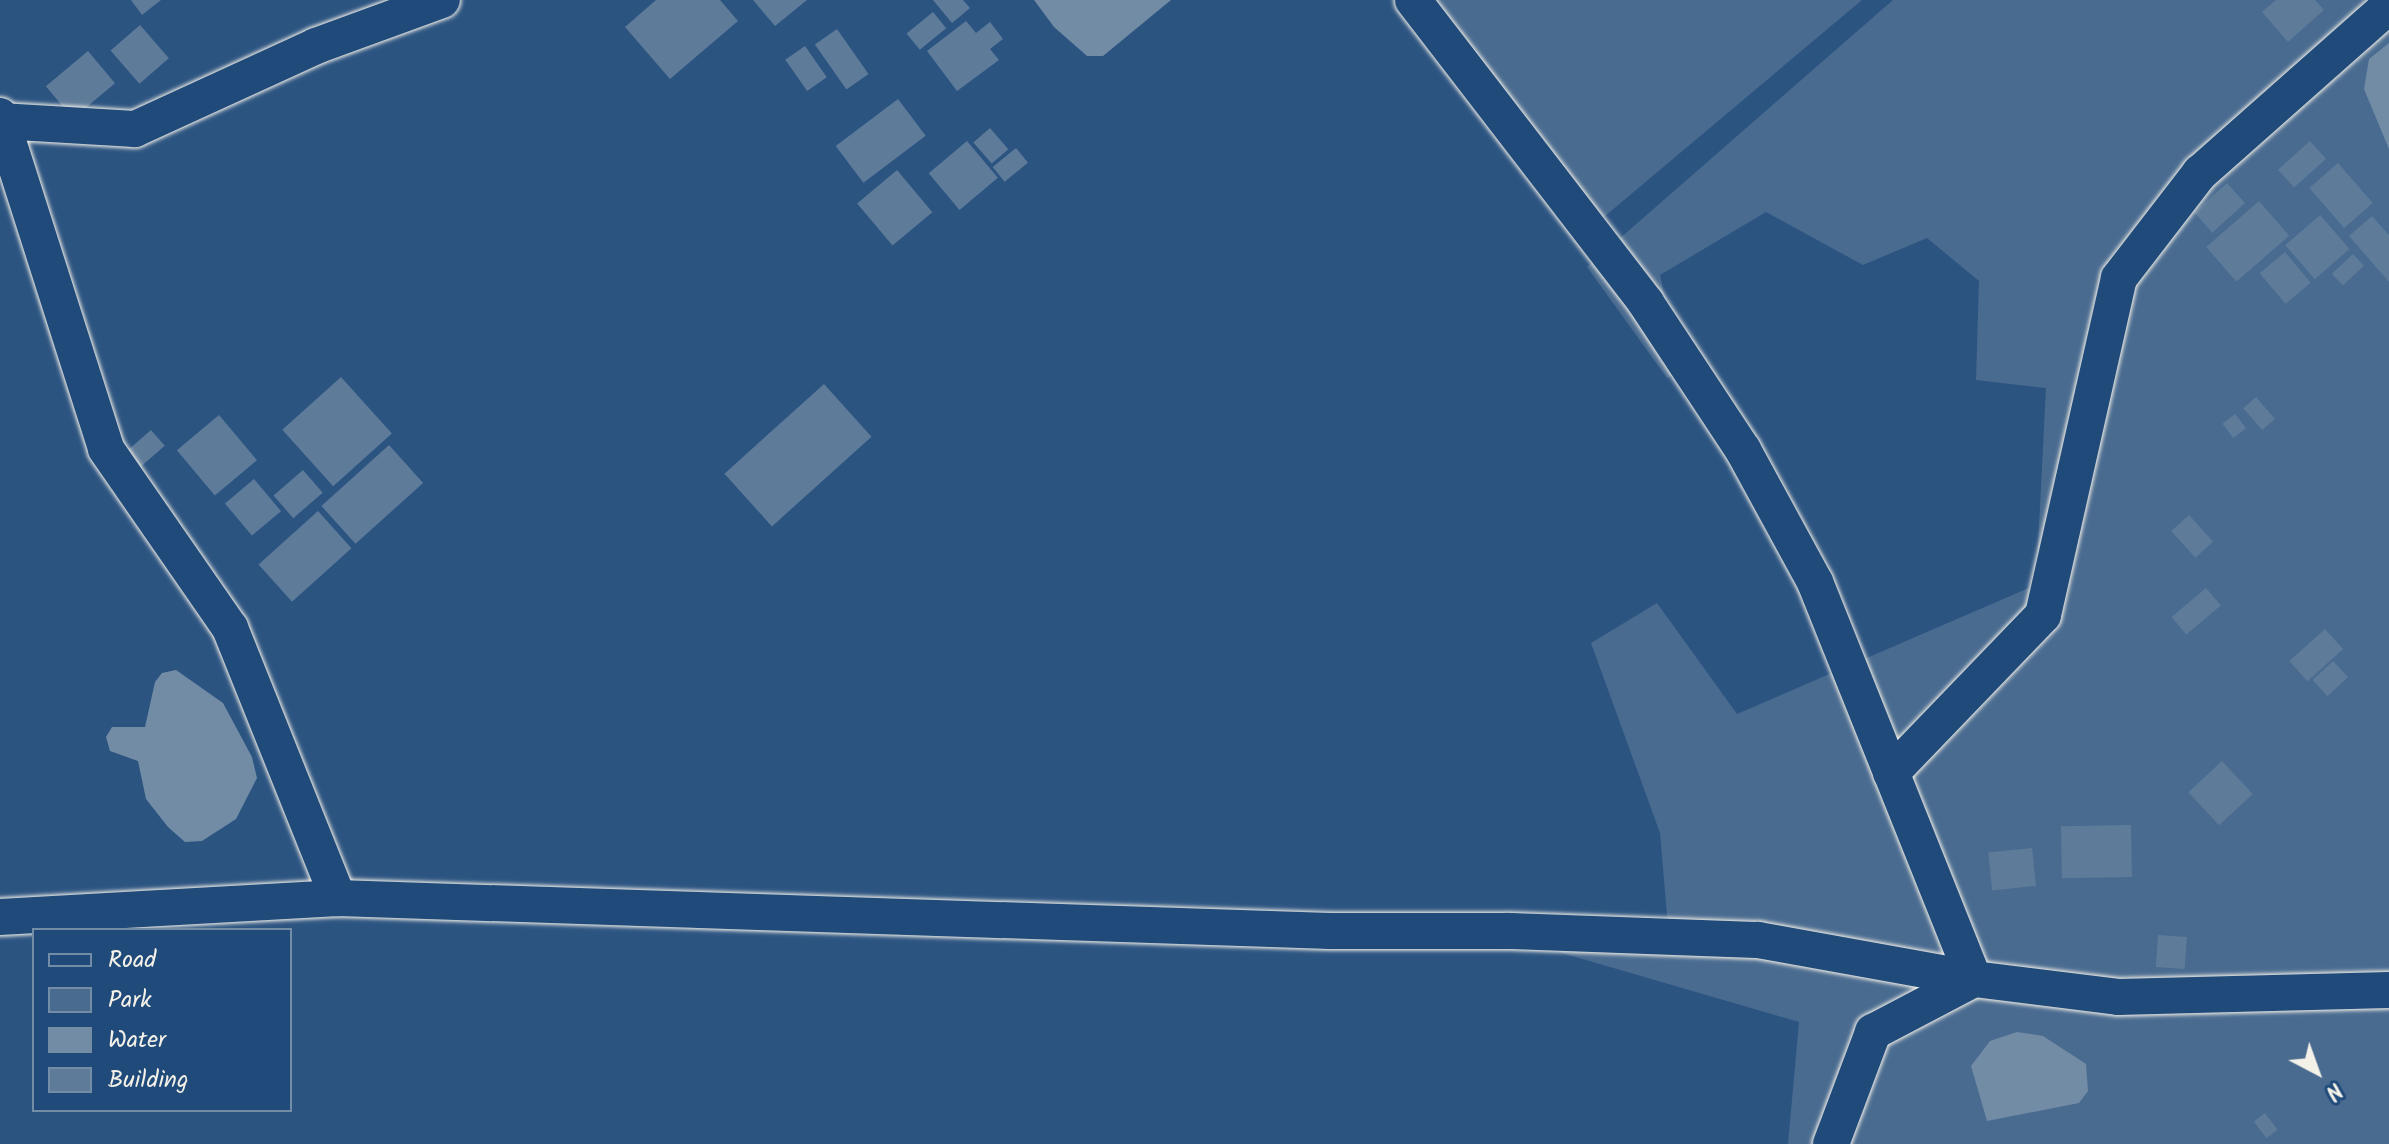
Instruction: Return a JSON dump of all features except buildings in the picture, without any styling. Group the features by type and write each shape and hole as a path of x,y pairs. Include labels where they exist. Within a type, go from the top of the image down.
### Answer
{"street":[{"path":"338,898 230,628 106,449 0,119 135,129 316,46 442,0"},
{"path":"1413,0 1646,303 1743,450 1815,582 1974,979"},
{"path":"1891,773 2043,615 2119,278 2200,173 2389,6"},
{"path":"0,917 338,898 1758,940 1974,979 2118,997 2389,990"},
{"path":"1831,1144 1873,1032 1974,979"}],"green space":[{"path":"1425,0 1862,0 1592,227"},
{"path":"1893,0 2389,0 2389,1144 1788,1144 1799,1022 1562,953 1550,944 1668,926 1660,833 1591,643 1657,603 1737,714 2036,585 2046,388 1976,380 1979,281 1927,238 1863,265 1766,212 1660,275 1680,372 1667,378 1587,267"}],"water":[{"path":"1034,0 1171,0 1103,56 1087,56 1054,27"},
{"path":"2389,43 2389,149 2364,89 2369,59"},
{"path":"176,670 223,703 252,757 257,778 236,819 202,841 185,842 168,827 146,799 138,761 110,751 106,737 112,727 145,727 155,682 162,673"},
{"path":"2017,1032 2043,1036 2086,1064 2088,1091 2079,1103 1987,1121 1971,1066 1990,1041"}]}
